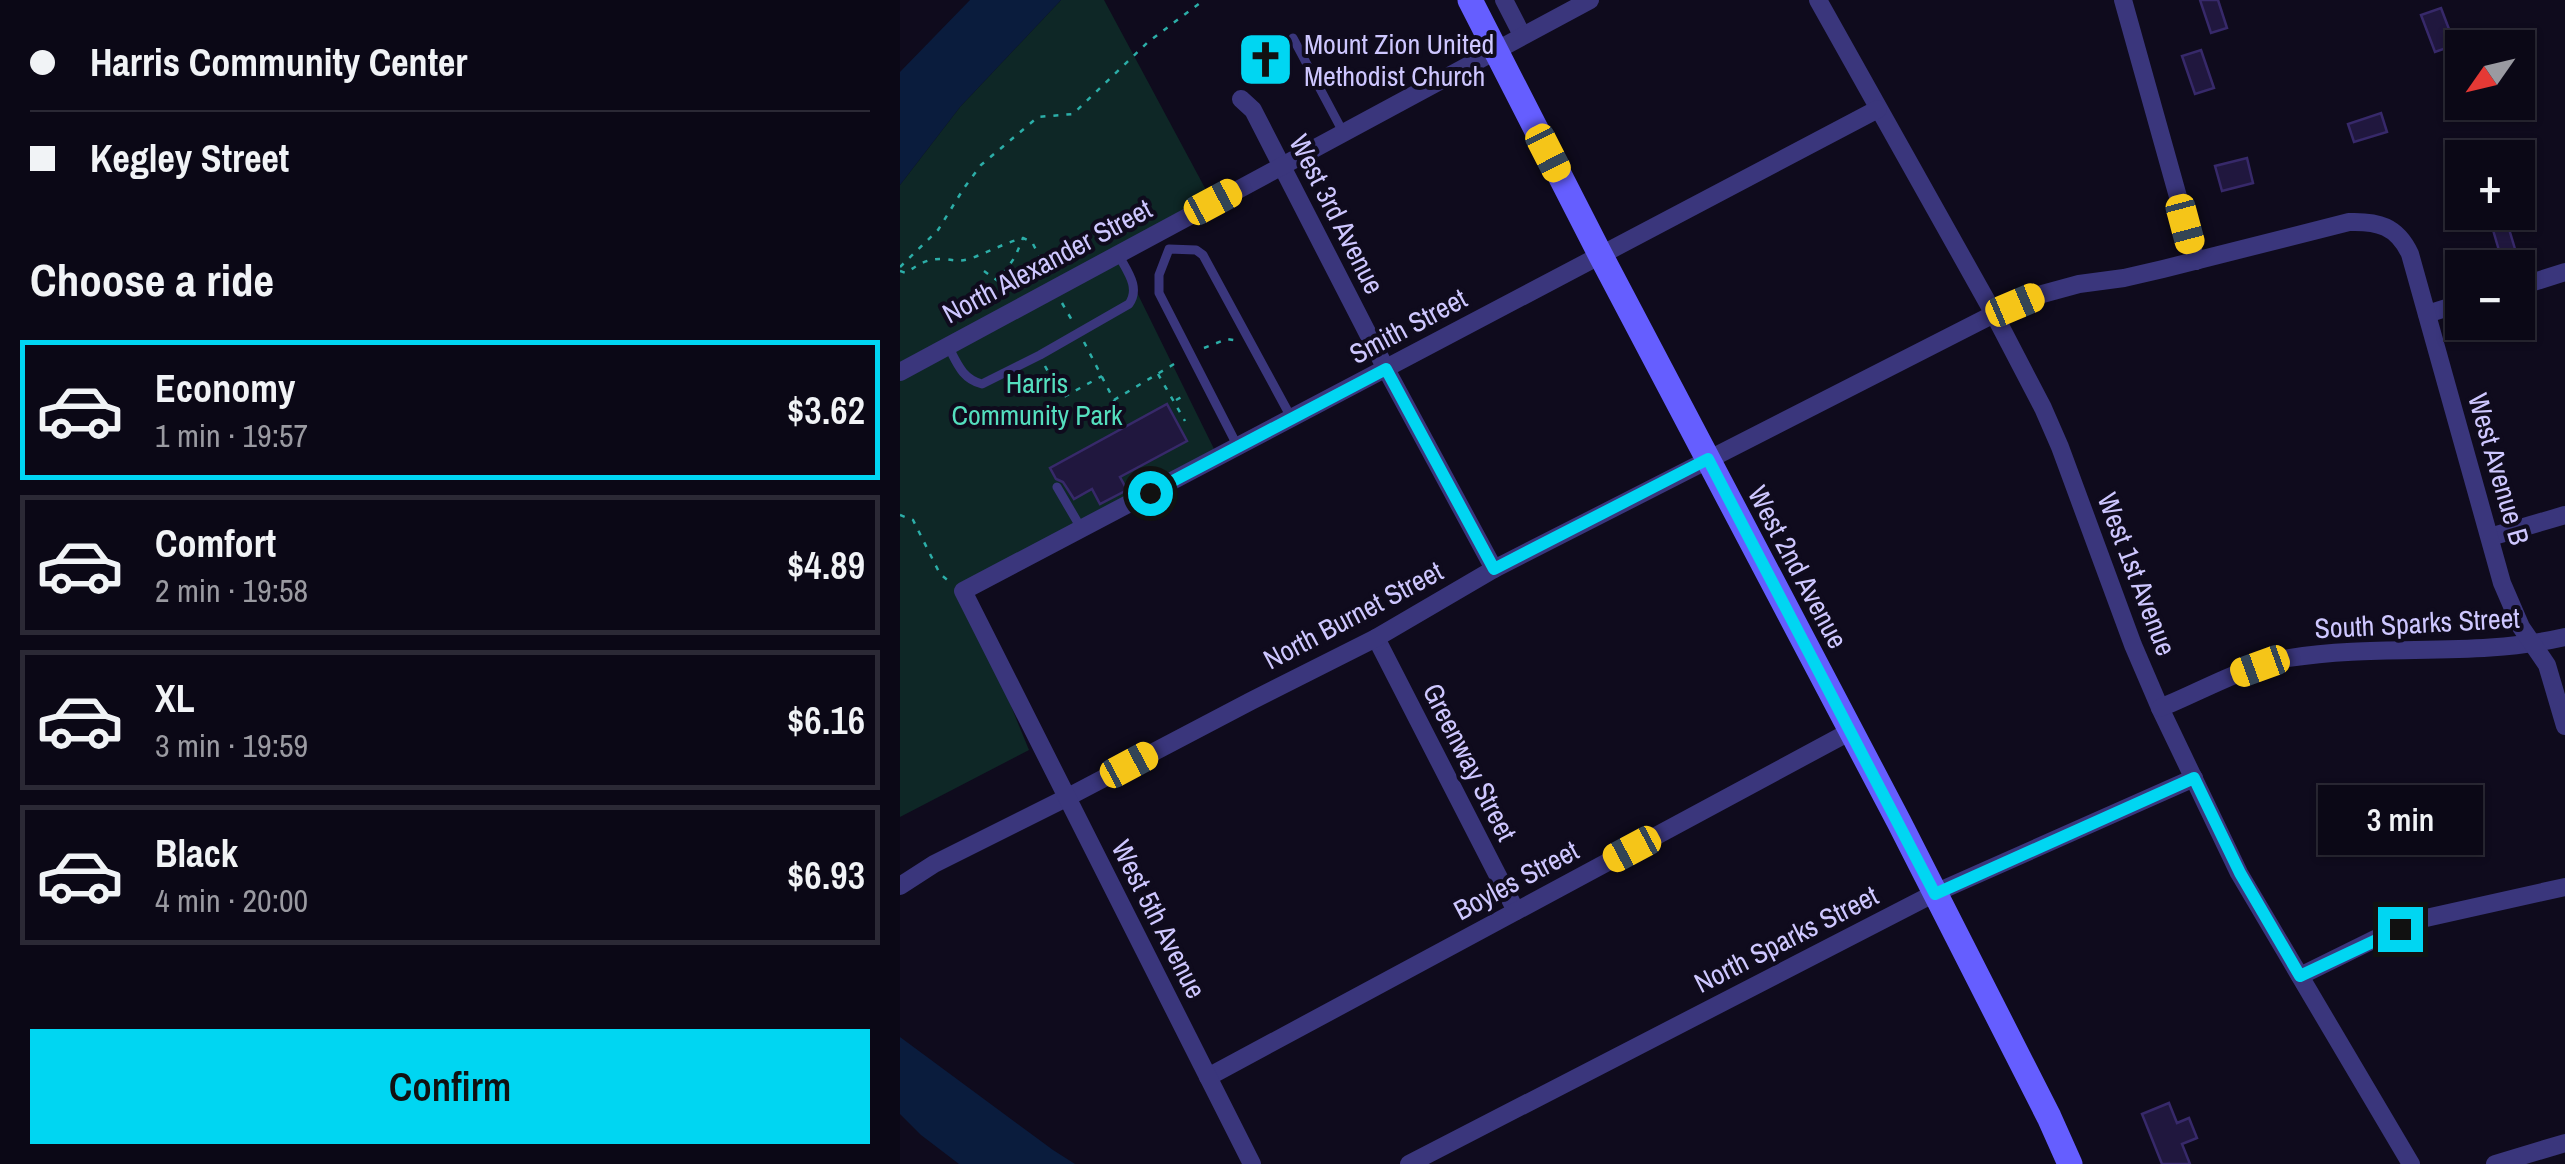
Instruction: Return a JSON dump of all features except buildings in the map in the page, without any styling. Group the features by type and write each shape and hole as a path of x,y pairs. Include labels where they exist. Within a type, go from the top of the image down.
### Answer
{"street":[{"name":"West 2nd Avenue","path":"1470,0 1935,894 2070,1164"},
{"path":"1504,0 1522,36"},
{"name":"North Alexander Street","path":"900,372 1590,0"},
{"name":"West 1st Avenue","path":"1818,0 2043,408 2133,645 2240,873 2412,1164"},
{"path":"2123,0 2196,262"},
{"name":"West 3rd Avenue","path":"1241,99 1253,110 1494,569"},
{"name":"Smith Street","path":"963,592 1878,109"},
{"name":"North Burnet Street","path":"900,886 934,864 1376,638 1494,569 1994,314 2079,284 2196,262 2349,222 2371,221 2388,226"},
{"name":"West Avenue B","path":"2388,226 2410,254 2508,600 2547,665 2565,726"},
{"path":"2535,281 2565,272"},
{"path":"2427,314 2445,308"},
{"path":"2490,537 2565,514"},
{"name":"West 5th Avenue","path":"963,592 1252,1164"},
{"name":"South Sparks Street","path":"2160,708 2284,659 2484,649 2565,637"},
{"name":"Greenway Street","path":"1376,638 1516,911"},
{"name":"Boyles Street","path":"1208,1078 1850,732"},
{"name":"North Sparks Street","path":"1409,1164 1935,894 2194,778"},
{"path":"2300,976 2426,918 2565,887"},
{"path":"2494,1164 2565,1144"}],"lane":[{"path":"1293,38 1342,132"},
{"path":"1160,232 1169,249 1160,275 1159,294 1238,447"},
{"path":"1169,249 1196,250 1203,255 1292,419"},
{"path":"948,346 962,373 982,384 1040,356 1129,304 1134,297 1134,285 1118,254"},
{"path":"1057,487 1082,529"}],"path":[{"path":"900,267 938,230 981,166 1038,117 1073,114 1148,42 1204,0"},
{"path":"984,272 998,282 1023,238"},
{"path":"1040,356 1062,398 1102,376"},
{"path":"1157,374 1185,420"},
{"path":"1174,400 1187,394"},
{"path":"900,515 912,520 940,574 963,592"}],"green space":[{"name":"Harris Community Park","path":"1061,0 1104,0 1213,203 1118,254 1218,457 964,591 1029,750 900,817 900,185 960,107"}],"water":[{"path":"970,0 1061,0 960,107 900,185 900,72"},
{"path":"900,1037 1075,1164 959,1164 900,1114"}],"place":[{"name":"Mount Zion United Methodist Church","path":"1265,60"}],"route":[{"path":"1150,493 1386,369 1494,569 1708,459 1935,894 2194,778 2240,873 2300,976 2400,929"}]}
